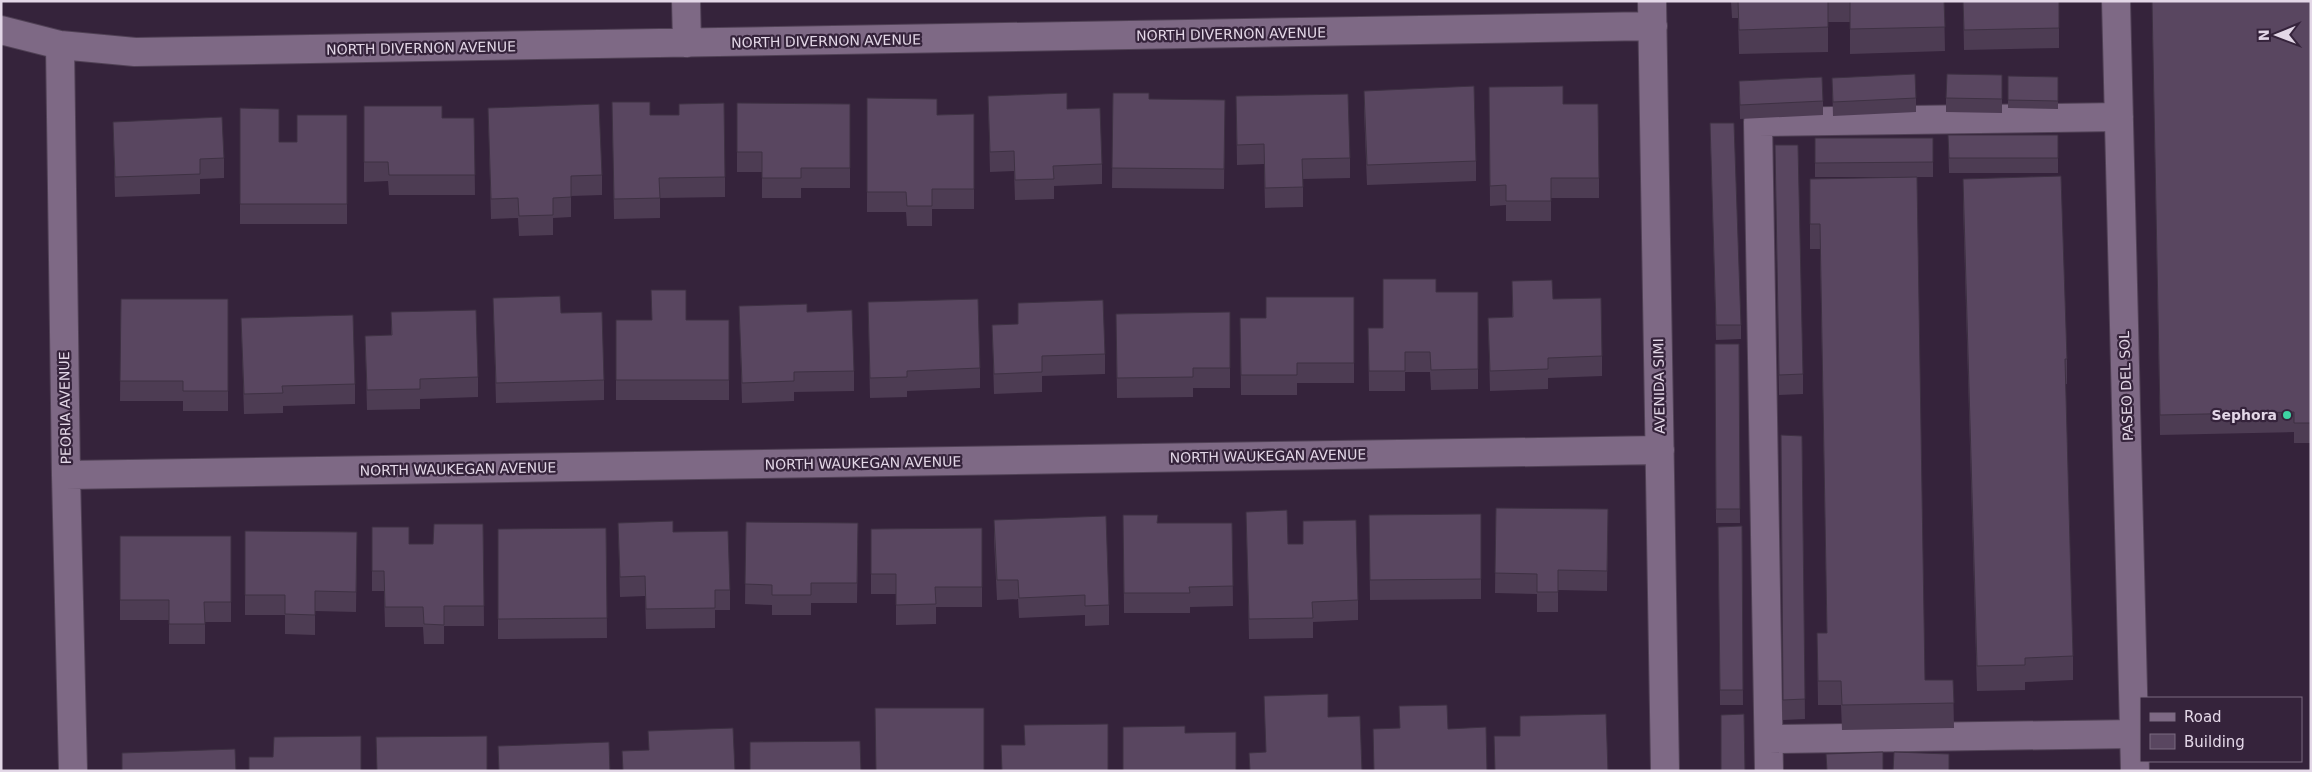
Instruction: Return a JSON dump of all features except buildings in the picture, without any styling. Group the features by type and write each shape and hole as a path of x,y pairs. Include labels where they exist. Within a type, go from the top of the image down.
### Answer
{"street":[{"path":"686,1 687,43"},
{"name":"PASEO DEL SOL","path":"2116,1 2135,771"},
{"name":"NORTH DIVERNON AVENUE","path":"1,30 60,46 135,52 687,43 1653,14"},
{"name":"AVENIDA SIMI","path":"1653,14 1666,771"},
{"name":"PEORIA AVENUE","path":"60,46 66,475 73,771"},
{"path":"1769,771 1758,122 2119,117"},
{"name":"NORTH WAUKEGAN AVENUE","path":"66,475 1660,450"},
{"path":"1769,739 2134,734"}],"place":[{"name":"Sephora","path":"2287,415"}]}
